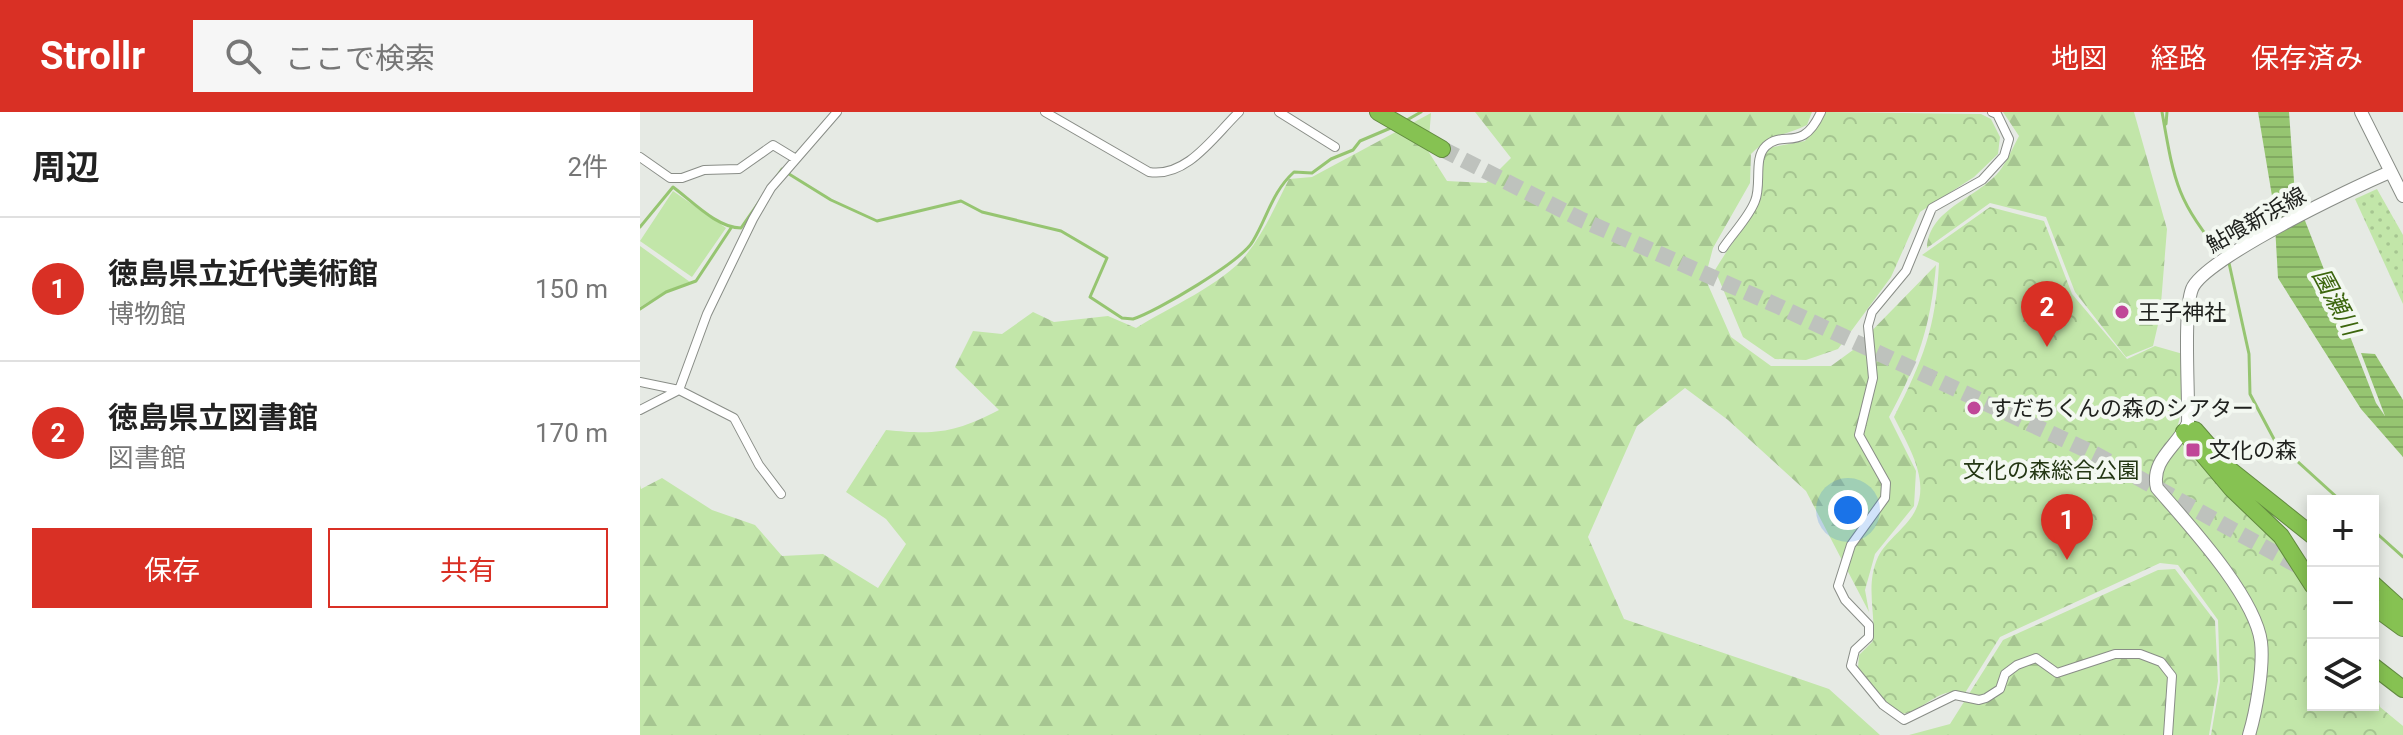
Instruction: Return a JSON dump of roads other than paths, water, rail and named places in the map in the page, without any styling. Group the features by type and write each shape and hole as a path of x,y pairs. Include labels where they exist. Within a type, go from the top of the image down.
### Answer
{"highway":[{"path":"1378,112 1444,146"},
{"path":"1393,112 1418,132"},
{"path":"2186,428 2229,469 2307,531"},
{"path":"2186,428 2232,489 2274,528 2307,577"},
{"path":"2379,589 2403,611"},
{"path":"2379,610 2403,628"},
{"path":"2379,620 2403,638"},
{"path":"2379,671 2403,689"}],"main road":[{"path":"2361,112 2384,174 2403,196"},
{"name":"鮎喰新浜線","path":"2186,428 2189,297 2195,282 2206,270 2384,174"},
{"path":"2186,428 2167,450 2155,480 2157,488 2218,561 2246,607 2261,640 2260,672 2249,735"}],"street":[{"path":"640,410 679,390 713,300 753,219 771,188 837,112"},
{"path":"1045,112 1149,172 1166,175 1180,168 1239,112"},
{"path":"1279,112 1335,147"},
{"path":"1723,248 1755,201 1760,155 1765,146 1772,142 1798,139 1815,124 1821,112"},
{"path":"1992,112 1997,114 2009,139 2004,156 1982,180 1932,208 1906,271 1872,312 1868,326 1873,378 1859,435 1886,483 1885,498 1851,545 1838,586 1845,600 1869,625 1869,637 1855,650 1851,666 1883,705 1904,720 1955,695 1979,700 1986,698 2000,689 2005,674 2017,665 2036,658 2057,673 2091,659 2140,654 2161,662 2172,676 2168,735"},
{"path":"640,157 670,178 682,178 704,170 739,169 773,145 796,159"},
{"path":"640,382 679,390 734,418 759,465 781,494"}],"water":[{"name":"園瀬川","path":"2258,112 2289,112 2295,195 2376,403 2385,416 2361,353 2375,354 2403,400 2403,457 2361,409 2278,278 2274,208"}],"waterway":[{"path":"1407,120 1421,112"},
{"path":"2162,112 2180,190 2196,221 2224,257"},
{"path":"2166,124 2167,112"},
{"path":"789,174 831,200 877,221 961,201 982,212 1061,231 1107,258 1090,297 1122,318 1133,319 1198,285 1246,250 1280,188 1294,172 1312,173 1331,159 1353,150 1360,141 1393,127"},
{"path":"640,227 673,187 714,219 741,228 782,169"},
{"path":"640,309 666,292 696,281 731,228"},
{"path":"2229,263 2249,354 2250,394 2275,441 2334,495"},
{"path":"2379,535 2403,557"}],"tunnel":[{"path":"1442,149 1580,219 1780,307 2095,454 2302,568"}],"place":[{"name":"王子神社","path":"2122,312"},
{"name":"徳島県立図書館","path":"2047,347"},
{"name":"すだちくんの森のシアター","path":"1974,408"},
{"name":"文化の森","path":"2193,450"},
{"name":"徳島県立近代美術館","path":"2067,560"}],"park label":[{"name":"文化の森総合公園","path":"2051,470"}]}
